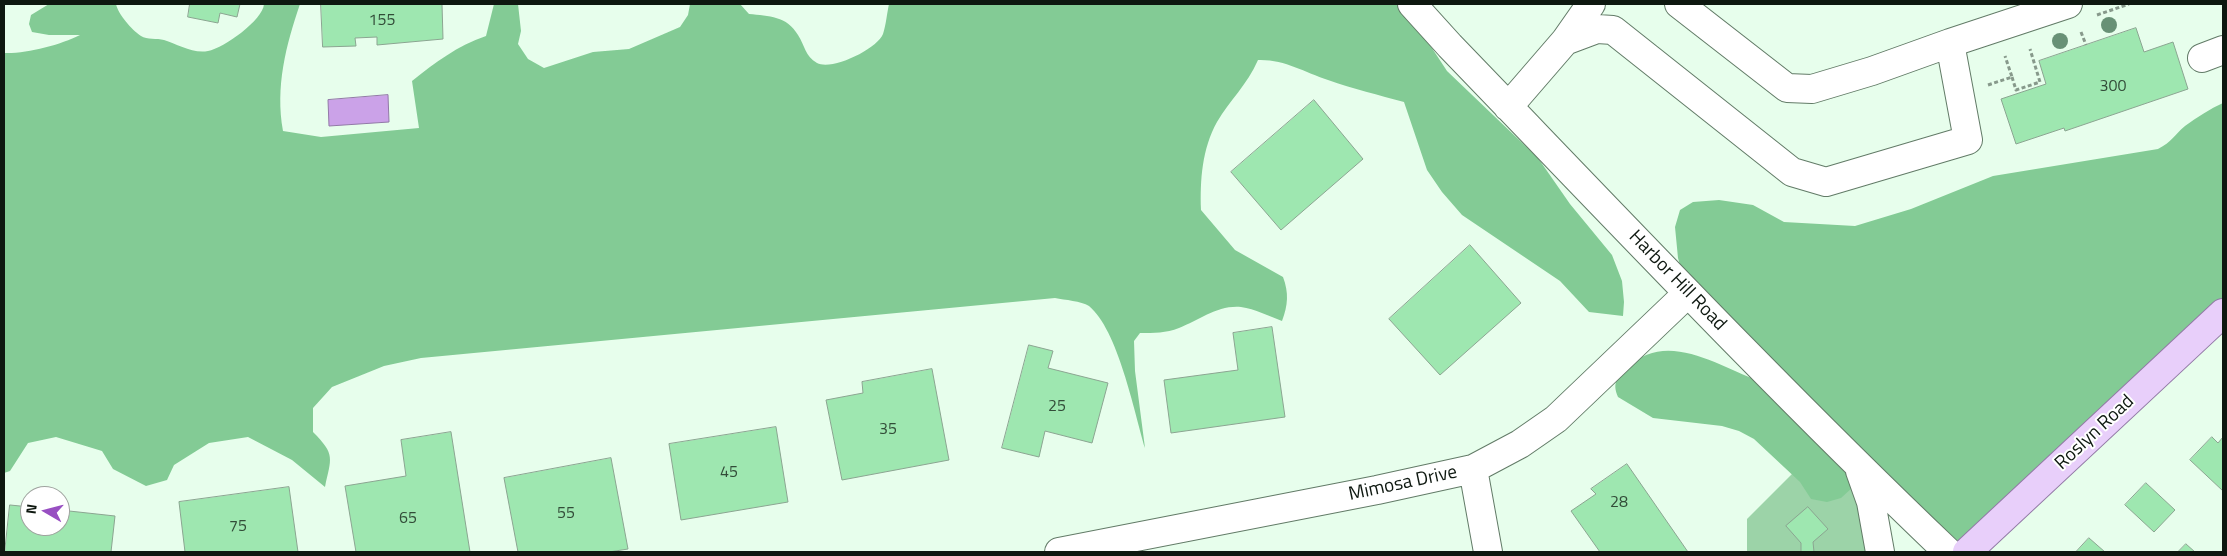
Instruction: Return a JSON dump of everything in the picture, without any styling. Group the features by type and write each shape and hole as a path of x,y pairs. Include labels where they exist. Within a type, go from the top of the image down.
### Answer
{"main road":[{"name":"Roslyn Road","path":"1967,552 2223,313"}],"street":[{"path":"1508,107 1565,41 1591,4"},
{"path":"1679,4 1787,88 1812,89 1872,71 2068,4"},
{"name":"Harbor Hill Road","path":"1416,5 1508,107 1688,293 1859,467 1948,552"},
{"path":"1565,41 1597,28 1613,30 1792,172 1826,182 1968,140 1950,43"},
{"name":"Mimosa Drive","path":"1058,552 1377,490 1473,469 1520,444 1556,419 1688,293"},
{"path":"1859,467 1871,502 1880,552"},
{"path":"1473,469 1488,552"}],"path":[{"path":"2012,77 2016,90 2040,82 2030,48"}],"green space":[{"path":"49,4 116,4 126,22 141,36 164,40 202,52 223,45 242,32 257,18 264,4 300,4 283,66 280,98 283,131 321,137 419,128 412,81 456,50 486,36 494,4 518,4 521,31 518,44 528,59 544,68 593,52 629,49 680,27 688,15 690,4 740,4 749,14 777,18 794,29 813,60 824,65 853,57 879,40 883,34 889,4 1403,4 1447,71 1538,158 1570,204 1612,255 1622,281 1623,316 1589,312 1560,281 1462,215 1442,192 1427,170 1404,102 1337,83 1285,64 1258,60 1249,77 1222,114 1212,132 1203,165 1201,210 1235,250 1283,277 1287,294 1284,315 1282,321 1251,309 1241,307 1224,308 1174,330 1140,333 1134,341 1135,371 1145,448 1117,352 1099,317 1086,304 1055,298 421,358 384,366 332,387 313,408 313,432 325,446 330,457 325,487 292,460 248,437 209,443 174,465 167,480 146,486 113,469 102,451 56,437 28,443 10,471 4,473 4,53 43,48 80,35 49,35 32,32 29,24 31,15"},
{"path":"2223,103 2223,313 1967,552 1853,487 1841,498 1827,502 1811,499 1800,482 1754,439 1739,431 1722,426 1653,418 1618,397 1615,388 1616,381 1627,368 1642,357 1658,351 1692,354 1759,381 1688,293 1678,258 1675,227 1680,210 1693,202 1719,200 1753,205 1784,222 1855,226 1911,209 1993,176 2158,149 2167,144 2181,129"},
{"path":"1829,437 1859,467 1880,552 1747,552 1747,519"}],"shaded area":[{"path":"388,95 389,122 329,126 328,100"}],"building":[{"path":"190,4 240,4 237,17 220,13 218,23 188,17"},
{"path":"321,4 442,4 443,39 377,45 377,37 355,38 356,46 323,47"},
{"path":"2136,28 2144,52 2173,42 2188,89 2065,131 2064,128 2016,144 2001,99 2046,84 2039,61"},
{"path":"1314,100 1363,159 1281,230 1231,172"},
{"path":"1470,245 1521,303 1440,375 1389,319"},
{"path":"1272,327 1285,417 1171,433 1164,380 1238,370 1233,333"},
{"path":"1029,345 1053,351 1048,368 1108,383 1092,443 1045,431 1039,457 1002,448"},
{"path":"932,369 949,460 842,480 826,400 863,393 862,382"},
{"path":"776,427 788,502 681,520 669,444"},
{"path":"451,432 470,552 356,552 345,486 406,476 401,440"},
{"path":"2212,437 2218,443 2223,437 2223,491 2190,460"},
{"path":"611,458 628,549 609,552 518,552 504,478"},
{"path":"1627,464 1688,552 1600,552 1571,511 1596,494 1591,489"},
{"path":"2146,483 2175,510 2154,532 2125,505"},
{"path":"289,487 298,552 185,552 179,502"},
{"path":"10,505 20,506 20,536 70,536 70,511 115,516 111,552 5,552"},
{"path":"1808,507 1828,529 1813,542 1814,552 1801,552 1801,543 1786,526"},
{"path":"2089,538 2105,552 2076,552"},
{"path":"2186,544 2195,552 2178,552"}]}
